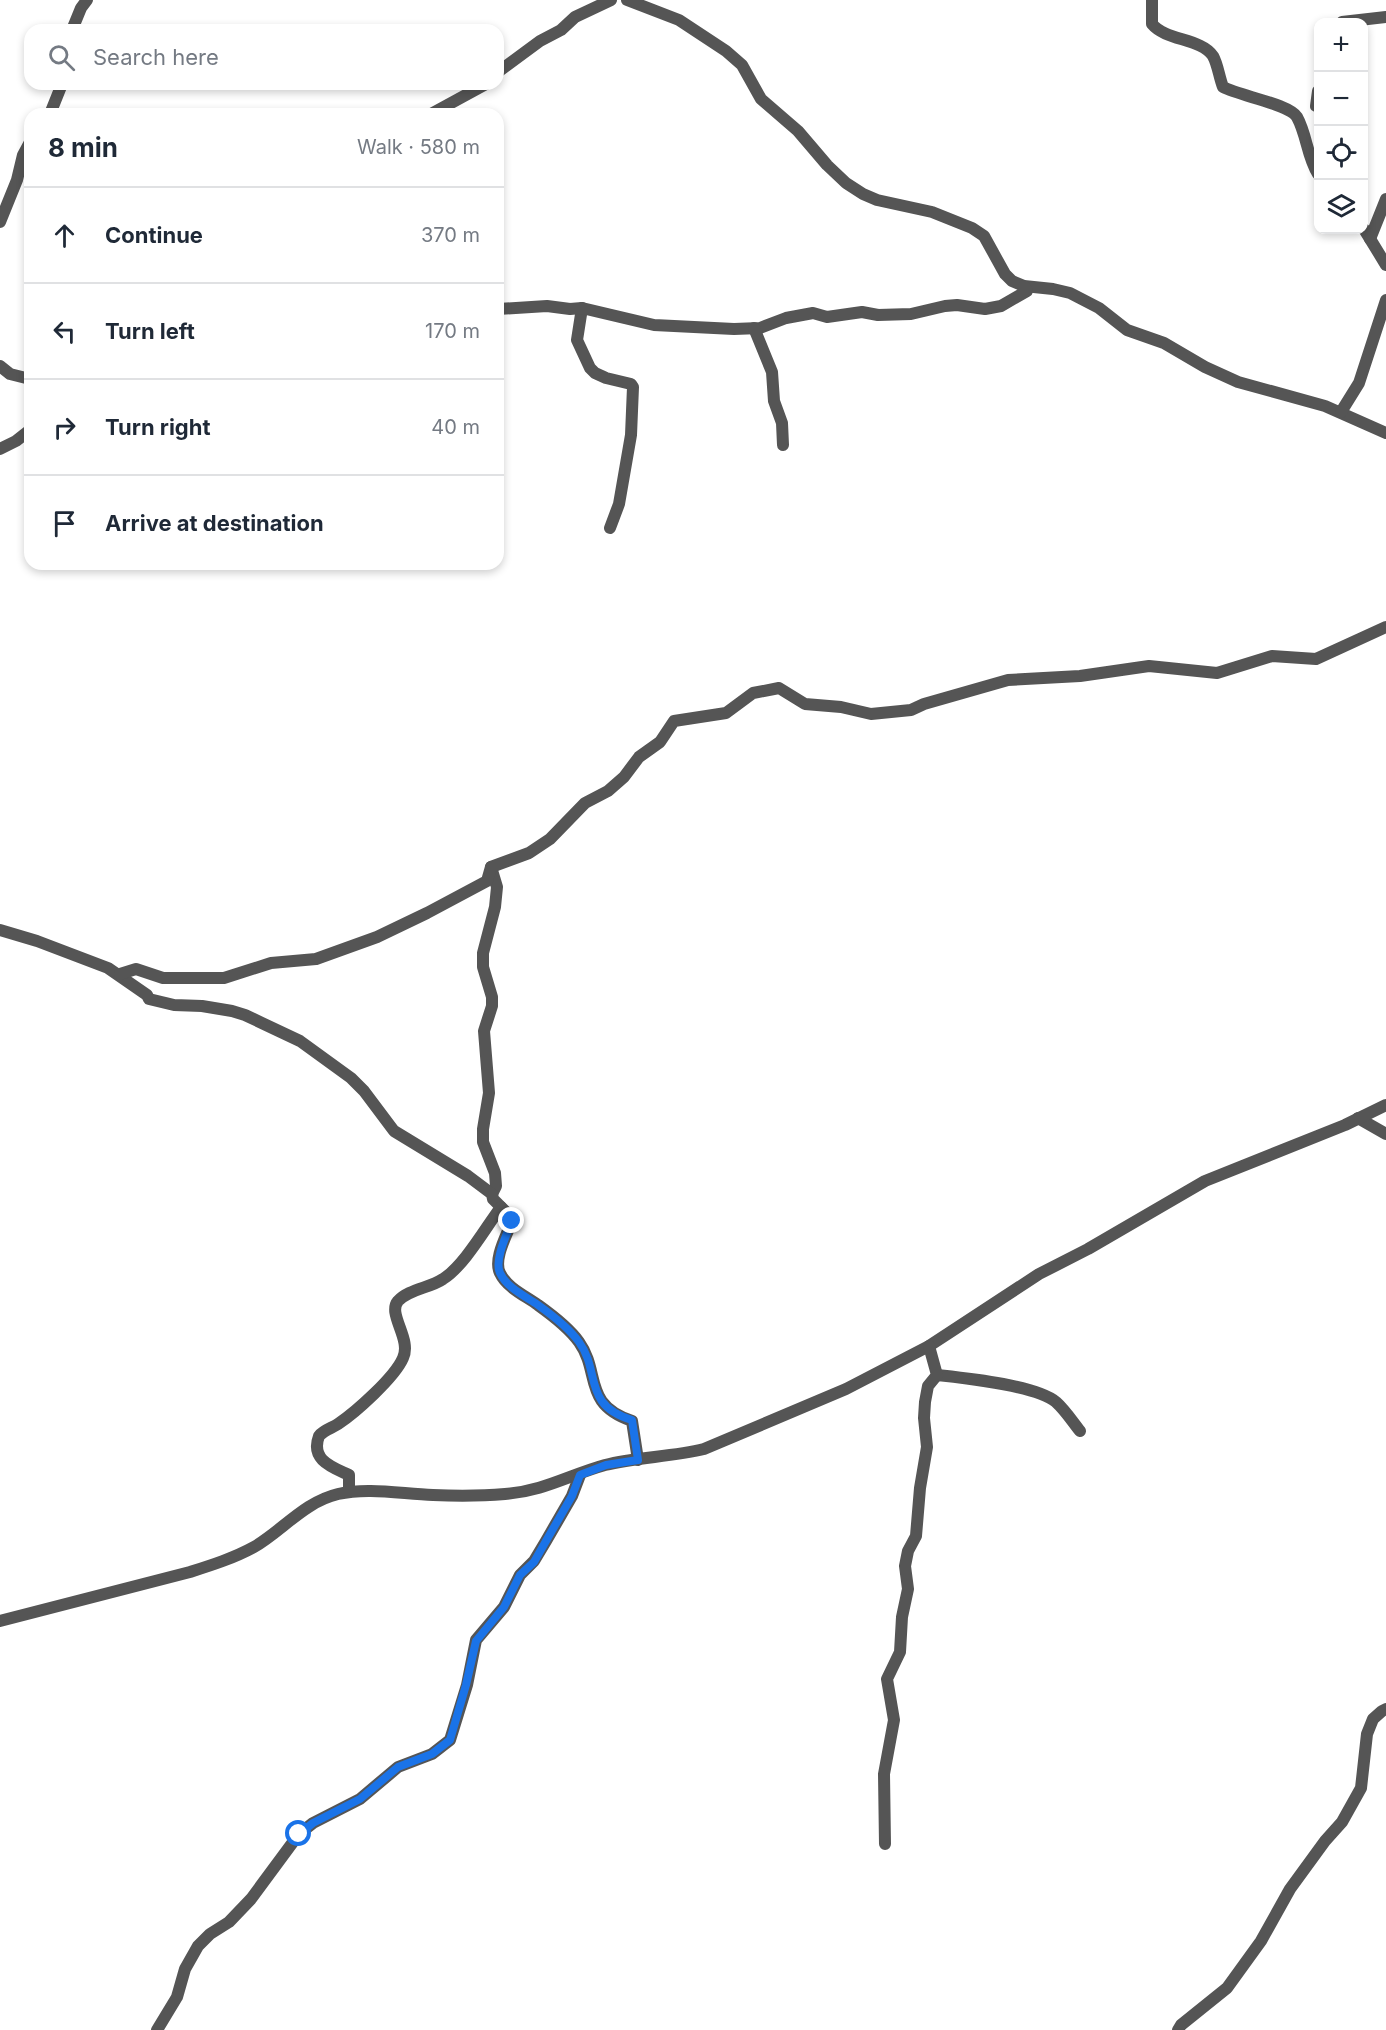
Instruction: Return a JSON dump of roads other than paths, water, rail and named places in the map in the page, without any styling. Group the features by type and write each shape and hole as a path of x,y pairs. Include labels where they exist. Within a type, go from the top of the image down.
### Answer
{"street":[{"path":"74,24 87,0"},
{"path":"504,67 540,40 561,30 575,18 611,0"},
{"path":"627,0 679,20 726,51 742,65 761,99 798,131 846,183 877,200 932,212 972,228 984,236 1005,274 1012,280 1024,286 1070,293 1099,308 1127,330 1164,343 1205,367 1232,379 1325,406 1386,433"},
{"path":"1152,0 1153,26 1171,36 1204,48 1212,55 1223,87 1284,107 1296,114 1314,166"},
{"path":"1368,19 1386,17"},
{"path":"52,108 60,90"},
{"path":"442,108 475,90"},
{"path":"0,222 18,180 24,153"},
{"path":"1368,232 1386,199"},
{"path":"1367,234 1386,265"},
{"path":"504,309 547,306 582,308 654,325 754,328 786,318 813,313 826,317 862,312 889,315 911,314 957,305 985,309 1001,306 1027,291 1024,286"},
{"path":"1341,412 1359,383 1386,300"},
{"path":"582,308 577,340 590,368 606,378 633,385 631,435 620,504 610,528"},
{"path":"754,328 772,372 774,401 782,423 783,445"},
{"path":"0,366 9,374 24,378"},
{"path":"0,449 24,435"},
{"path":"491,867 529,853 550,839 585,803 608,792 624,777 639,757 660,742 674,721 726,713 750,695 761,691 779,688 805,704 842,707 876,714 911,710 924,704 1008,681 1080,676 1149,666 1217,673 1272,656 1316,659 1386,627"},
{"path":"120,974 136,969 163,978 224,978 271,963 316,959 377,937 427,913 487,881 491,867"},
{"path":"491,867 497,887 495,908 483,954 483,968 492,997 492,1006 484,1031 489,1093 483,1142 495,1173 496,1186 492,1194"},
{"path":"0,930 37,941 108,968 120,974 149,999 174,1005 202,1005 231,1011 245,1015 300,1041 351,1078 364,1091 394,1131 492,1194 493,1199 512,1221 500,1254 498,1265 501,1275 517,1291 550,1314 578,1341 587,1358 597,1394 616,1416 632,1420 638,1460"},
{"path":"0,1621 218,1563 254,1546 307,1508 330,1496 349,1492 381,1491 435,1495 506,1494 535,1491 606,1465 686,1454 704,1449 846,1389 929,1346 1039,1274 1088,1249 1205,1181 1386,1105"},
{"path":"1358,1118 1386,1134"},
{"path":"349,1492 349,1475 324,1464 317,1447 319,1436 365,1401 399,1365 405,1351 405,1342 396,1316 396,1305 399,1300 407,1294 437,1282 453,1271 501,1207"},
{"path":"929,1346 937,1375"},
{"path":"937,1375 975,1379 1040,1393 1054,1401 1080,1431"},
{"path":"885,1844 884,1774 894,1720 887,1679 900,1652 902,1617 908,1589 905,1566 908,1551 916,1536 920,1488 927,1447 925,1402 928,1386 937,1375"},
{"path":"156,2030 177,1998 186,1969 198,1946 210,1934 229,1922 251,1899 299,1834 313,1823 360,1799 398,1767 432,1754 450,1740 476,1641 504,1607 520,1575 540,1551 572,1496 580,1475"},
{"path":"1178,2030 1227,1988 1261,1941 1290,1889 1342,1822 1361,1788 1367,1734 1373,1719 1386,1709"}]}
